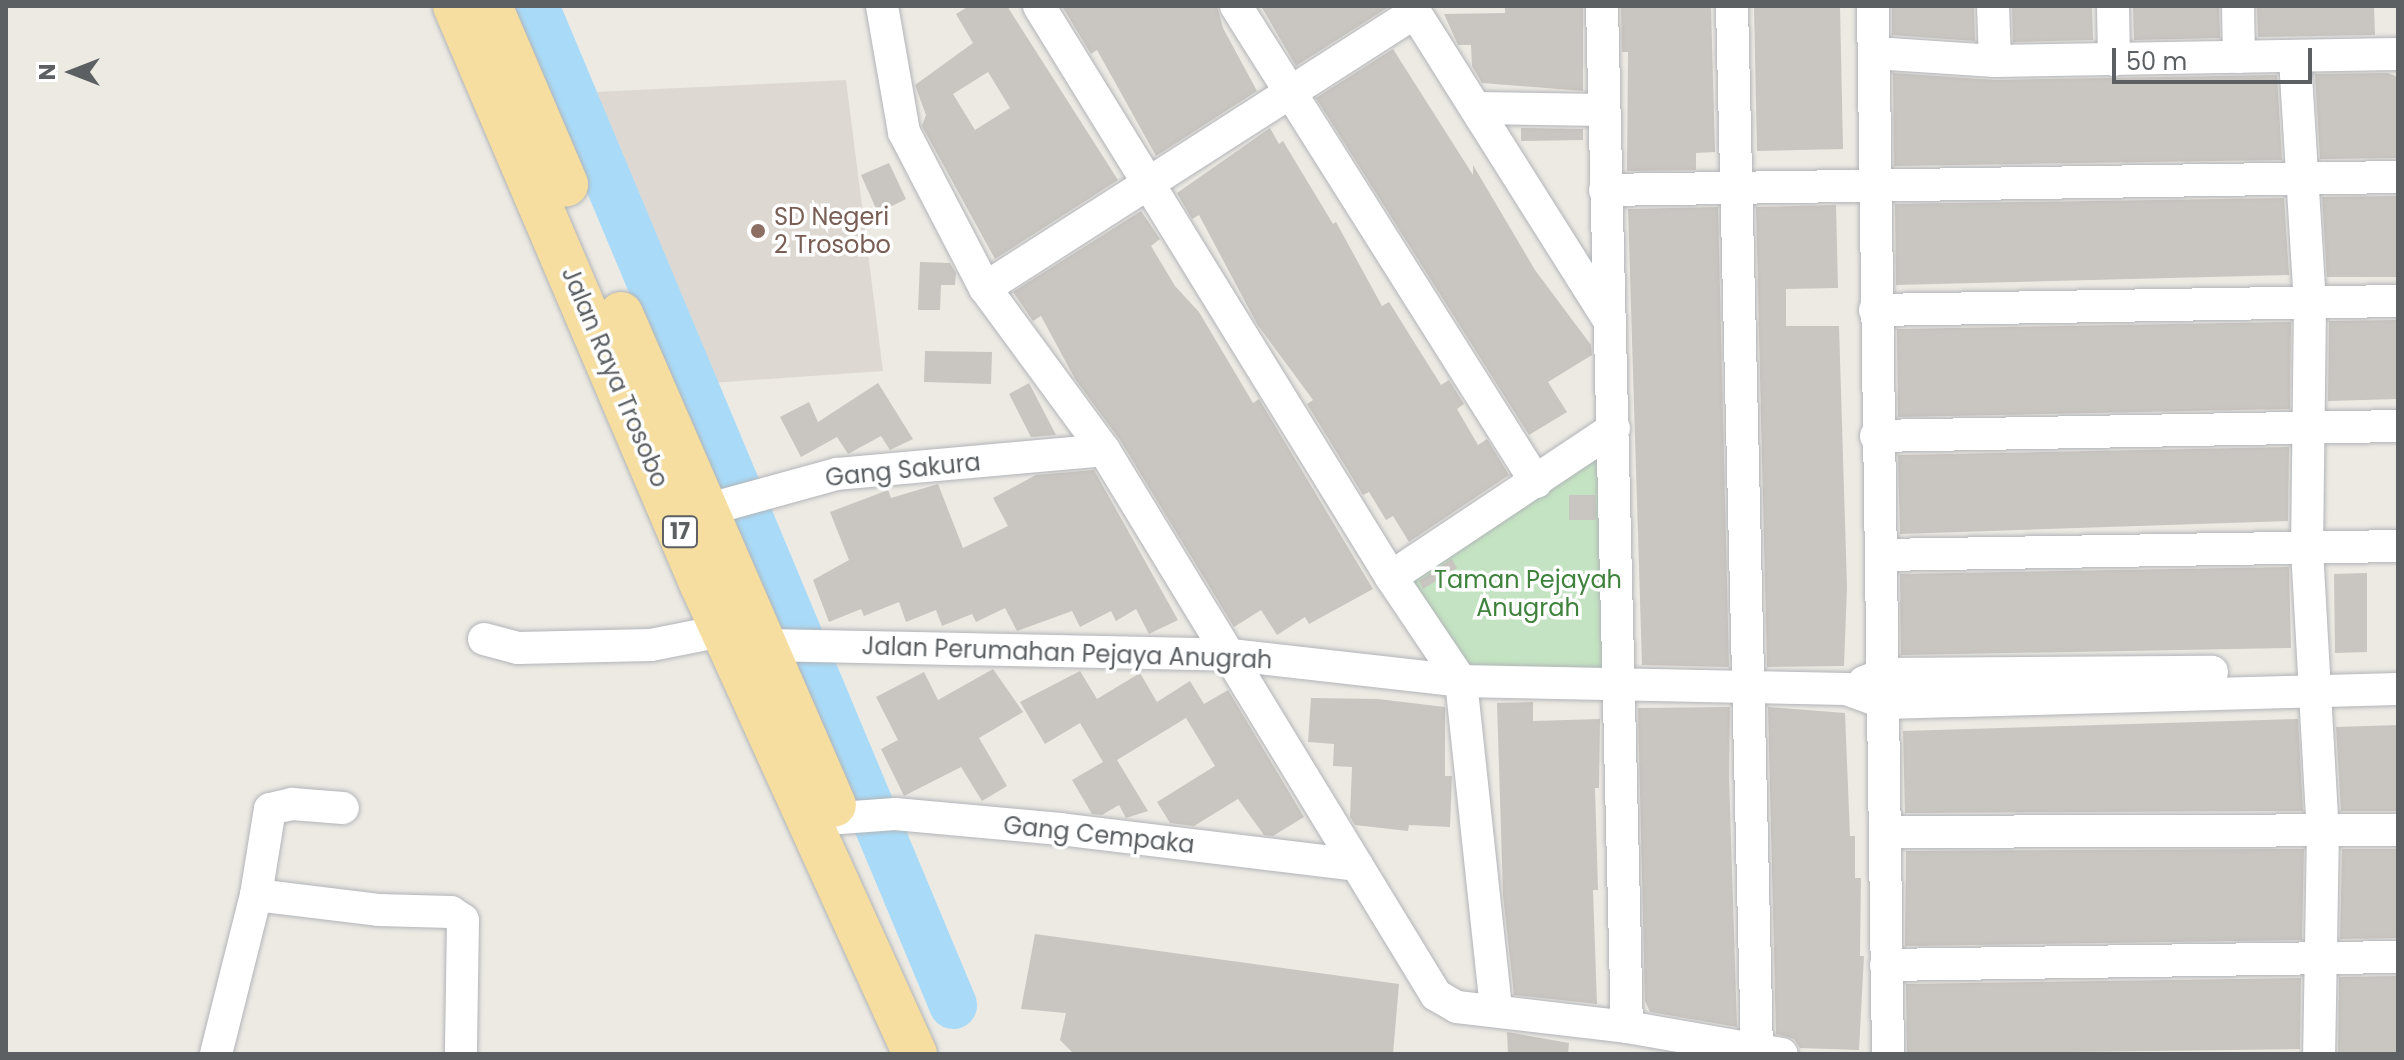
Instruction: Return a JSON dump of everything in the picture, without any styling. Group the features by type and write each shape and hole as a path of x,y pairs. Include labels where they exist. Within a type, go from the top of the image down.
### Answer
{"highway":[{"name":"Jalan Raya Trosobo","path":"455,6 722,631 915,1054"},
{"name":"Jalan Raya Trosobo","path":"490,6 728,502 789,644 845,818 947,1054"}],"street":[{"path":"882,6 904,132 985,288 1104,450 1436,995 1457,1007 1496,1009 1627,1027 1770,1051 1752,685 1732,6"},
{"path":"1039,6 1391,577 1461,681 1496,1009"},
{"path":"1236,6 1536,482"},
{"path":"1602,6 1627,1027"},
{"path":"1873,6 1877,182 1876,436 1885,688 1888,1054"},
{"path":"1993,6 1995,61"},
{"path":"2113,6 2114,60"},
{"path":"2238,6 2239,57"},
{"path":"985,288 1413,9 1610,322"},
{"path":"1874,53 1995,61 2295,59 2398,54"},
{"path":"2295,59 2310,305 2307,549 2317,682 2323,831 2319,1054"},
{"path":"1477,108 1603,110"},
{"path":"1605,190 1735,184 2398,177"},
{"path":"1875,310 2310,305 2398,301"},
{"path":"1876,436 2398,426"},
{"path":"1391,577 1614,428"},
{"name":"Gang Sakura","path":"728,502 837,474 1104,450"},
{"path":"1882,555 2398,546"},
{"path":"484,639 518,648 651,645 722,631"},
{"name":"Jalan Perumahan Pejaya Anugrah","path":"789,644 1231,655 1461,681 1885,688"},
{"path":"2317,682 2398,669"},
{"path":"1885,688 2317,682 2398,689"},
{"path":"216,1054 256,895 270,809 292,804 343,808"},
{"name":"Gang Cempaka","path":"845,818 891,814 1060,829 1357,865"},
{"path":"1887,832 2398,830"},
{"path":"256,895 378,910 451,912 463,920 461,1054"},
{"path":"1886,965 2398,957"}],"shaded area":[{"name":"SD Negeri 2 Trosobo","path":"846,80 883,371 712,383 593,92"}],"green space":[{"name":"Taman Pejayah Anugrah","path":"1614,428 1618,682 1461,681 1391,577"}],"building":[{"path":"969,6 1007,6 1118,180 995,259 922,126 926,115 915,85 973,43 956,14","holes":["988,72 1010,108 975,130 953,94"]},
{"path":"1062,6 1217,6 1223,28 1257,91 1156,156 1097,50 1091,54"},
{"path":"1261,6 1390,6 1296,66"},
{"path":"1505,6 1583,6 1583,91 1482,83 1472,66 1471,45 1458,45 1444,14 1505,13"},
{"path":"1621,6 1711,6 1715,152 1696,153 1696,170 1627,171 1628,52 1622,52"},
{"path":"1754,6 1840,6 1843,149 1757,151"},
{"path":"1892,6 1974,6 1975,41 1892,35"},
{"path":"2012,6 2092,6 2093,40 2013,42"},
{"path":"2133,6 2219,6 2220,38 2134,40"},
{"path":"2257,6 2374,6 2375,35 2258,37"},
{"path":"1393,49 1473,175 1473,165 1535,270 1591,345 1592,355 1548,382 1567,412 1529,435 1316,98"},
{"path":"1893,73 1995,80 2277,75 2282,160 1894,166"},
{"path":"2388,73 2398,77 2398,158 2320,159 2315,74"},
{"path":"1270,128 1279,144 1283,141 1333,224 1336,222 1382,306 1389,302 1441,385 1449,380 1464,404 1457,409 1478,445 1487,439 1509,475 1409,542 1393,516 1386,520 1369,492 1363,495 1307,404 1313,400 1257,324 1199,215 1192,219 1177,193"},
{"path":"1521,128 1583,129 1583,140 1521,141"},
{"path":"889,163 906,199 878,213 861,175"},
{"path":"2398,196 2398,277 2327,277 2322,197"},
{"path":"2284,198 2289,275 1896,285 1895,204"},
{"path":"1836,205 1838,288 1786,289 1786,326 1839,326 1847,587 1844,666 1767,667 1756,207"},
{"path":"1718,207 1729,667 1642,665 1628,209"},
{"path":"1141,211 1160,239 1151,246 1175,286 1199,312 1253,403 1259,399 1373,589 1309,624 1305,617 1277,635 1261,610 1234,627 1120,440 1075,379 1041,316 1033,321 1013,292"},
{"path":"920,262 950,263 956,273 955,285 941,285 940,310 918,310"},
{"path":"2398,320 2398,399 2328,401 2329,321"},
{"path":"2291,322 2290,409 1898,417 1897,329"},
{"path":"925,351 992,352 991,384 924,382"},
{"path":"878,383 913,439 890,450 881,436 848,454 837,437 801,457 780,417 809,402 818,422"},
{"path":"1029,383 1056,435 1031,437 1009,394"},
{"path":"2289,447 2288,521 1900,534 1898,455"},
{"path":"1094,470 1178,620 1149,634 1136,609 1116,621 1111,611 1080,627 1072,611 1017,631 1005,608 976,622 972,614 942,626 936,610 906,622 899,602 864,616 861,609 829,622 813,580 849,560 830,512 888,490 891,498 938,484 963,548 1008,526 993,498 1036,475"},
{"path":"1569,495 1595,495 1596,520 1569,520"},
{"path":"1452,559 1457,568 1423,589 1419,581"},
{"path":"2289,567 2291,648 1901,655 1900,574"},
{"path":"2367,573 2367,652 2335,653 2334,574"},
{"path":"993,669 1023,712 979,738 1007,786 982,801 961,767 904,796 881,749 898,740 876,697 924,672 938,700"},
{"path":"1080,671 1097,699 1140,673 1157,702 1190,681 1204,704 1228,690 1304,817 1273,836 1264,835 1238,799 1194,826 1170,823 1157,802 1215,766 1186,718 1117,760 1148,811 1126,818 1119,805 1102,815 1092,814 1072,780 1103,762 1080,723 1045,744 1020,702"},
{"path":"1311,698 1378,699 1445,707 1445,776 1452,776 1450,827 1409,825 1408,831 1355,825 1350,817 1352,767 1333,766 1334,744 1308,742"},
{"path":"1533,702 1533,721 1600,719 1599,788 1595,788 1598,890 1593,890 1597,1004 1514,995 1503,895 1497,703"},
{"path":"1730,707 1729,776 1737,1027 1650,1012 1645,1001 1638,708"},
{"path":"1768,707 1845,713 1850,836 1855,836 1855,878 1861,878 1860,956 1864,956 1859,1050 1800,1048 1794,1039 1776,1034"},
{"path":"2298,719 2303,811 1905,813 1903,731"},
{"path":"2398,725 2398,811 2341,811 2336,727"},
{"path":"2304,849 2302,940 1905,946 1906,851"},
{"path":"2342,849 2398,849 2398,938 2340,939"},
{"path":"1035,934 1399,984 1393,1054 1074,1054 1060,1040 1066,1013 1021,1009"},
{"path":"2398,976 2398,1054 2338,1054 2339,977"},
{"path":"2301,978 2300,1049 1907,1054 1906,984"},
{"path":"1507,1032 1569,1043 1568,1054 1508,1054"}],"waterway":[{"path":"535,6 953,1005"}],"place":[{"name":"SD Negeri 2 Trosobo","path":"758,231"}]}
